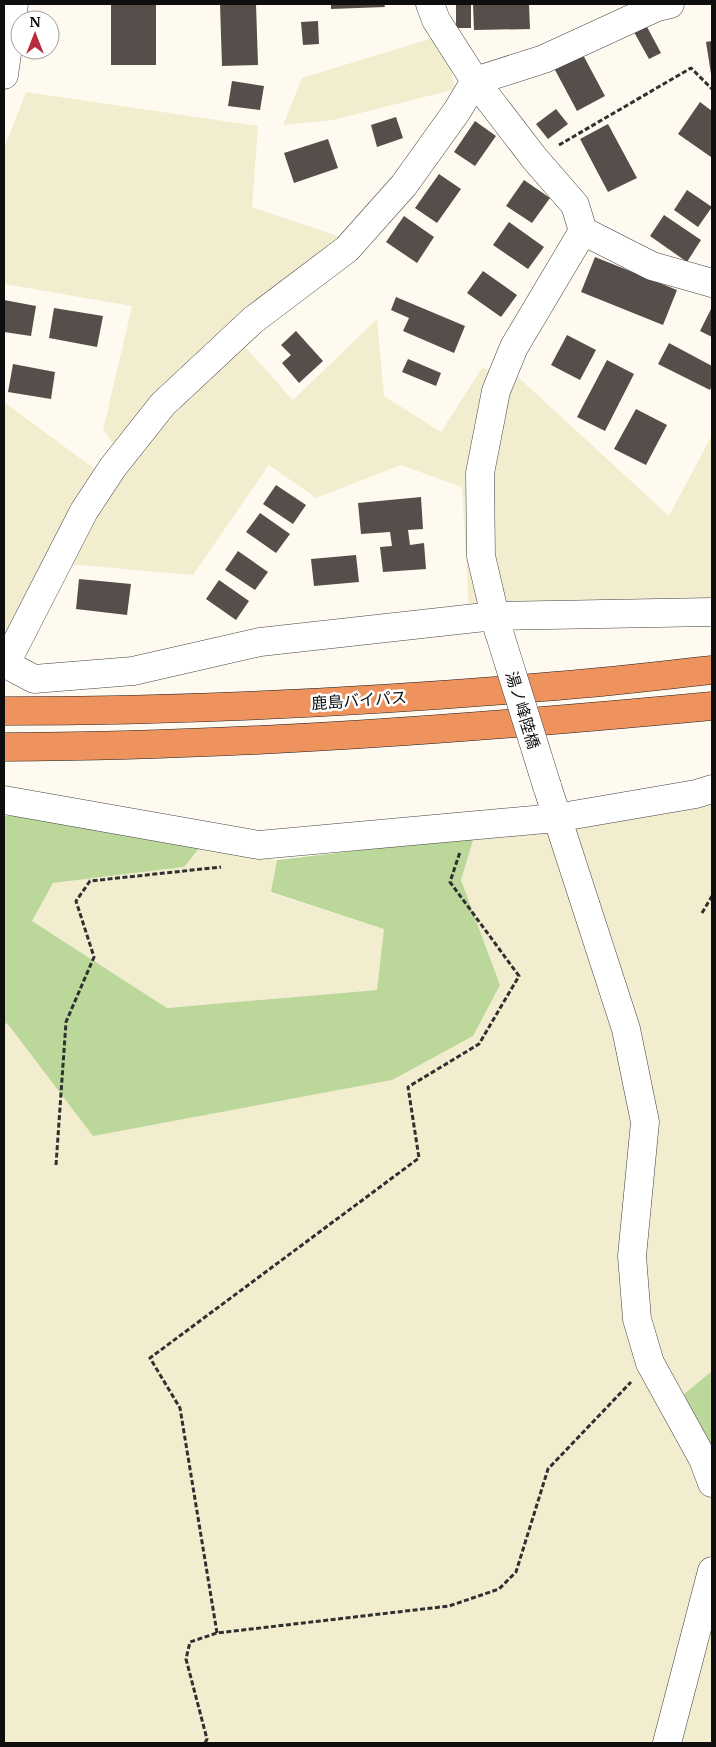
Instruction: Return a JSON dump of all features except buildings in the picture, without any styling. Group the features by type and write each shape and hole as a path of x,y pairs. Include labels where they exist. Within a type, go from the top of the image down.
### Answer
{"highway":[{"name":"鹿島バイパス","path":"4,711 222,707 349,701 545,687 712,670"},
{"path":"4,748 339,737 712,706"}],"street":[{"path":"4,75 14,4"},
{"path":"430,4 436,20 475,80 534,159 575,205 583,231 652,266 712,284"},
{"path":"670,4 657,7 544,59 475,80 457,111 404,185 347,249 253,320 163,404 113,467 84,511 5,663 34,679 133,671 260,642 712,612"},
{"name":"湯ノ峰陸橋","path":"583,231 514,347 496,391 480,473 481,556 497,626 556,818 626,1029 645,1122 632,1256 637,1319 650,1363 703,1459 712,1483"},
{"path":"4,800 259,846 556,818 696,794 712,789"},
{"path":"667,1743 712,1571"}],"path":[{"path":"534,159 691,68 712,89"},
{"path":"217,1633 180,1408 150,1358 420,1158 408,1087 479,1044 519,976 450,882 469,826"},
{"path":"56,1165 66,1022 94,956 76,901 90,881 226,867"},
{"path":"702,913 712,896"},
{"path":"205,1743 207,1739 186,1659 190,1642 217,1633 449,1606 499,1589 516,1572 548,1468 650,1363"}],"shaded area":[{"path":"439,36 456,89 333,120 283,125 302,78"},
{"path":"26,92 258,126 252,207 344,238 230,330 293,400 377,319 384,396 441,432 482,368 518,377 669,516 712,435 712,601 469,611 462,487 401,465 316,498 269,465 193,575 45,562 4,643 4,402 96,470 119,451 103,430 132,306 4,284 4,148"},
{"path":"712,799 712,1371 684,1394 712,1456 712,1601 655,1743 4,1743 4,1025 6,1023 500,985 461,880 474,837"},
{"path":"201,846 277,860 271,893 385,929 377,990 167,1008 32,921 53,883 184,867"},
{"path":"712,1612 712,1743 682,1743"}],"green space":[{"path":"4,816 14,816 201,846 184,867 53,883 32,921 167,1008 377,990 384,929 271,892 277,860 474,837 461,880 500,985 473,1036 392,1080 93,1136 7,1023 4,1025"},
{"path":"712,1371 712,1456 684,1394"}]}
